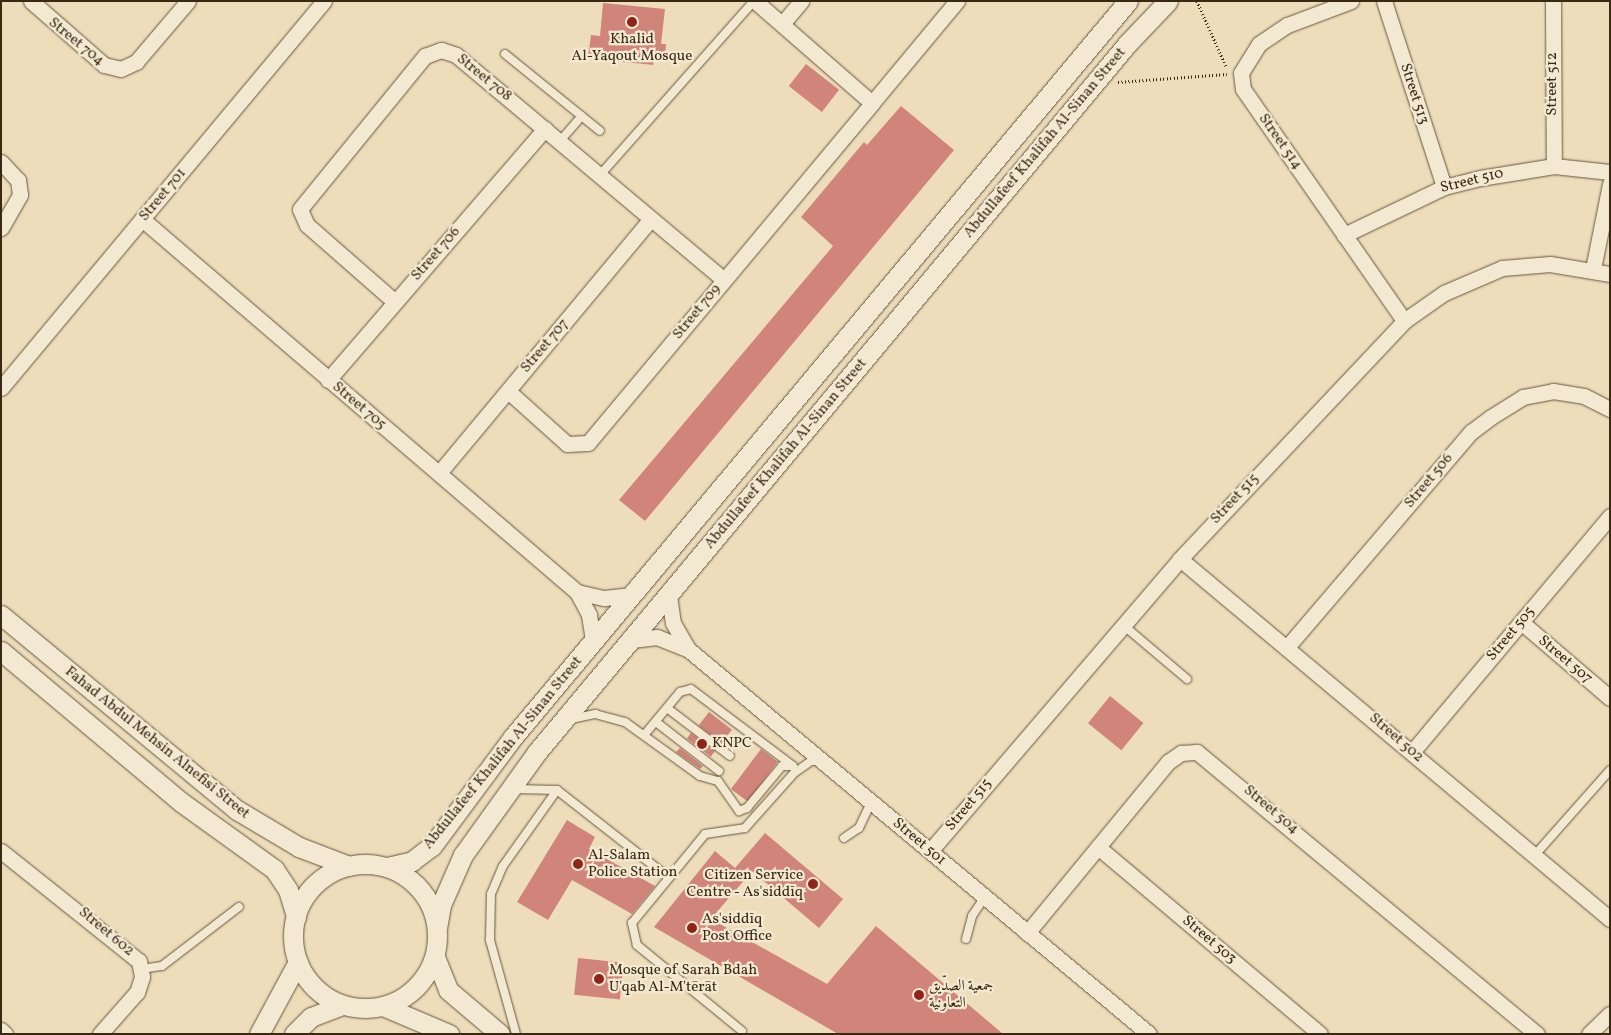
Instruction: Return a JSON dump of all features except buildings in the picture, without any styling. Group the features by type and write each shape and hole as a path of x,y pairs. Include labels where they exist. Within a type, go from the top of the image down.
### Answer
{"street":[{"name":"Street 704","path":"31,1 104,65 121,69 136,62 188,1"},
{"name":"Street 701","path":"1,388 324,1"},
{"path":"754,1 872,103"},
{"path":"782,24 801,1"},
{"name":"Street 709","path":"508,391 567,444 583,446 957,1"},
{"name":"Abdullafeef Khalifah Al-Sinan Street","path":"387,868 412,861 432,846 490,766 1128,1"},
{"name":"Abdullafeef Khalifah Al-Sinan Street","path":"437,928 454,871 508,790 1094,83 1168,1"},
{"path":"1235,73 1259,44 1287,25 1351,1"},
{"name":"Street 513","path":"1384,1 1444,187"},
{"name":"Street 512","path":"1553,1 1554,166"},
{"name":"Street 708","path":"396,302 307,225 300,209 422,60 435,51 451,52 560,141 724,280"},
{"name":"Street 514","path":"1235,73 1243,89 1404,322"},
{"name":"Street 706","path":"328,380 545,129"},
{"path":"1,162 18,180 20,195 1,228"},
{"name":"Street 510","path":"1344,235 1444,187 1554,166 1610,172"},
{"path":"1593,269 1610,184"},
{"name":"Street 705","path":"142,219 578,592 589,615 593,641"},
{"name":"Street 707","path":"439,473 651,219"},
{"name":"Street 515","path":"930,851 1180,559 1404,322 1444,293 1502,268 1550,264 1593,269 1610,274"},
{"path":"820,371 846,382 846,354 892,298 909,265"},
{"name":"Street 506","path":"1288,646 1471,432 1491,417 1523,397 1553,390 1584,396 1610,409"},
{"name":"Street 505","path":"1412,752 1610,516"},
{"name":"Street 502","path":"1180,559 1288,646 1610,920"},
{"name":"Street 705","path":"578,592 604,598 632,595"},
{"name":"Street 501","path":"669,595 673,623 689,650"},
{"name":"Fahad Abdul Mehsin Alnefisi Street","path":"1,616 237,810 299,847 349,866"},
{"name":"Street 507","path":"1521,622 1610,698"},
{"name":"Street 501","path":"632,640 657,637 689,650 1148,1034"},
{"name":"Fahad Abdul Mehsin Alnefisi Street","path":"1,650 181,802 274,869 288,890 296,917"},
{"path":"36,680 59,688 81,704 92,701 91,690"},
{"name":"Street 504","path":"1027,933 1174,756 1189,751 1204,754 1538,1034"},
{"name":"Street 503","path":"1098,847 1320,1034"},
{"name":"Street 602","path":"1,851 129,949 142,969 136,992 100,1034"},
{"path":"342,1005 311,984 298,962 296,917 316,884 349,866 387,868 421,890 437,928 434,957 410,993 384,1006"},
{"path":"434,957 448,990 500,1034"},
{"path":"259,1034 298,962"},
{"path":"272,1013 287,1018 295,1032 316,1014 342,1005 384,1006 449,1034"},
{"path":"1589,1034 1610,1014"},
{"path":"1,1030 5,1034"}],"lane":[{"path":"600,175 754,1"},
{"path":"505,54 600,131"},
{"path":"560,141 582,116"},
{"path":"1123,625 1187,679"},
{"path":"645,734 683,689 695,690 793,766"},
{"path":"668,708 730,756"},
{"path":"564,721 605,715 645,734 700,776 718,781 723,795 739,811 747,808 782,766 803,766 821,761"},
{"path":"656,722 719,771"},
{"path":"742,1031 633,938 635,916 705,834 738,831 751,824 803,766"},
{"path":"1534,856 1610,770"},
{"path":"508,790 532,787 557,790 668,878"},
{"path":"516,1034 490,940 492,894 503,866 557,790"},
{"path":"844,838 858,828 870,802"},
{"path":"966,939 972,916 985,897"},
{"path":"142,969 162,966 239,906"}],"path":[{"path":"1094,83 1235,73 1197,1"}],"place":[{"name":"Khalid Al-Yaqout Mosque","path":"632,22"},
{"name":"KNPC","path":"702,744"},
{"name":"Al-Salam Police Station","path":"578,864"},
{"name":"Citizen Service Centre - As'siddīq","path":"813,884"},
{"name":"As'siddīq Post Office","path":"692,928"},
{"name":"Mosque of Sarah Bdah U'qab Al-M'tērāt","path":"599,979"},
{"name":"جمعية الصدّيق التعاونية","path":"919,995"}]}
